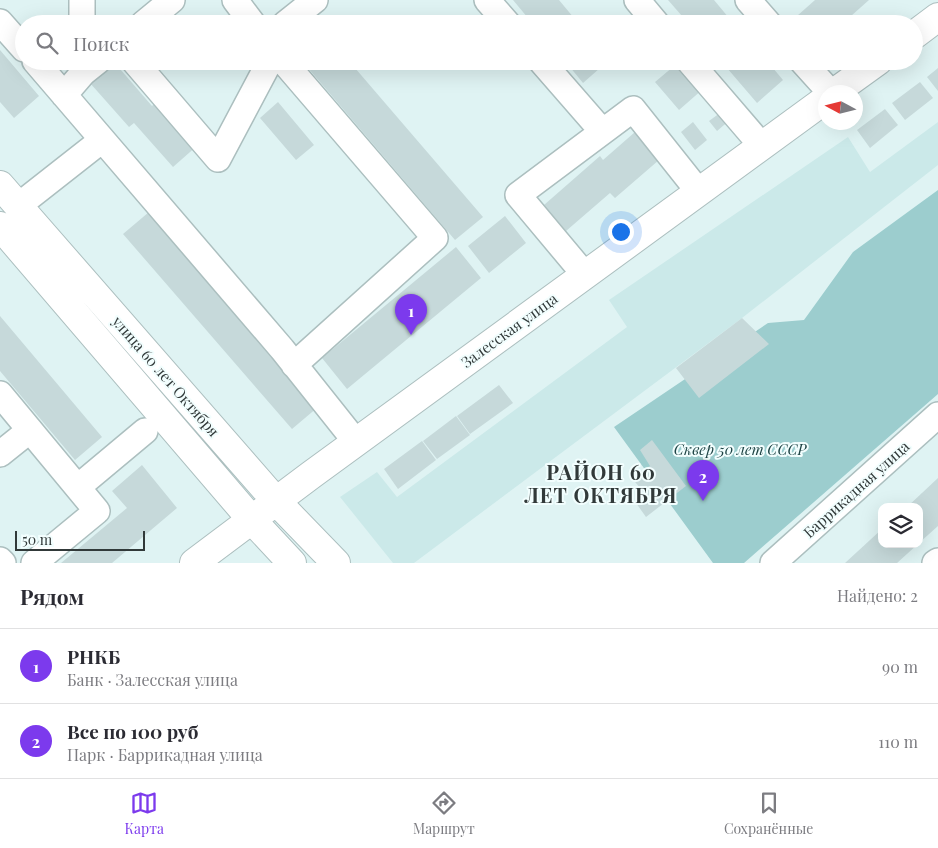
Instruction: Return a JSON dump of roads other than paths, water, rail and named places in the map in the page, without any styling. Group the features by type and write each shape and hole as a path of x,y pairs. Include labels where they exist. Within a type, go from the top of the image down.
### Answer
{"main road":[{"path":"923,28 938,17"},
{"path":"845,85 866,70"},
{"name":"Залесская улица","path":"194,563 356,442 818,106"},
{"name":"улица 60 лет Октября","path":"0,185 276,501 336,563"},
{"name":"улица 60 лет Октября","path":"0,226 292,563"}],"street":[{"path":"82,0 82,15"},
{"path":"154,15 172,0"},
{"path":"235,0 246,15"},
{"path":"296,15 315,0"},
{"path":"487,0 500,15"},
{"path":"637,0 650,15"},
{"path":"748,0 762,15"},
{"path":"767,0 769,15"},
{"path":"0,22 15,39"},
{"path":"42,70 294,364 356,442"},
{"path":"64,95 84,70"},
{"path":"142,70 218,159 265,70"},
{"path":"291,70 435,238 294,364"},
{"path":"549,70 602,131"},
{"path":"697,70 762,146"},
{"path":"810,70 824,85"},
{"path":"585,275 518,195 602,131 633,109 699,192"},
{"path":"18,206 102,140"},
{"path":"0,394 97,511 34,563"},
{"name":"Баррикадная улица","path":"773,563 938,415"},
{"path":"0,454 30,430"},
{"path":"78,487 144,430"},
{"path":"0,560 3,563"}],"place":[{"name":"РНКБ","path":"411,335"},
{"name":"Все по 100 руб","path":"703,501"}],"district":[{"name":"РАЙОН 60 ЛЕТ ОКТЯБРЯ","path":"601,482"}],"park label":[{"name":"Сквер 50 лет СССР","path":"740,449"}]}
